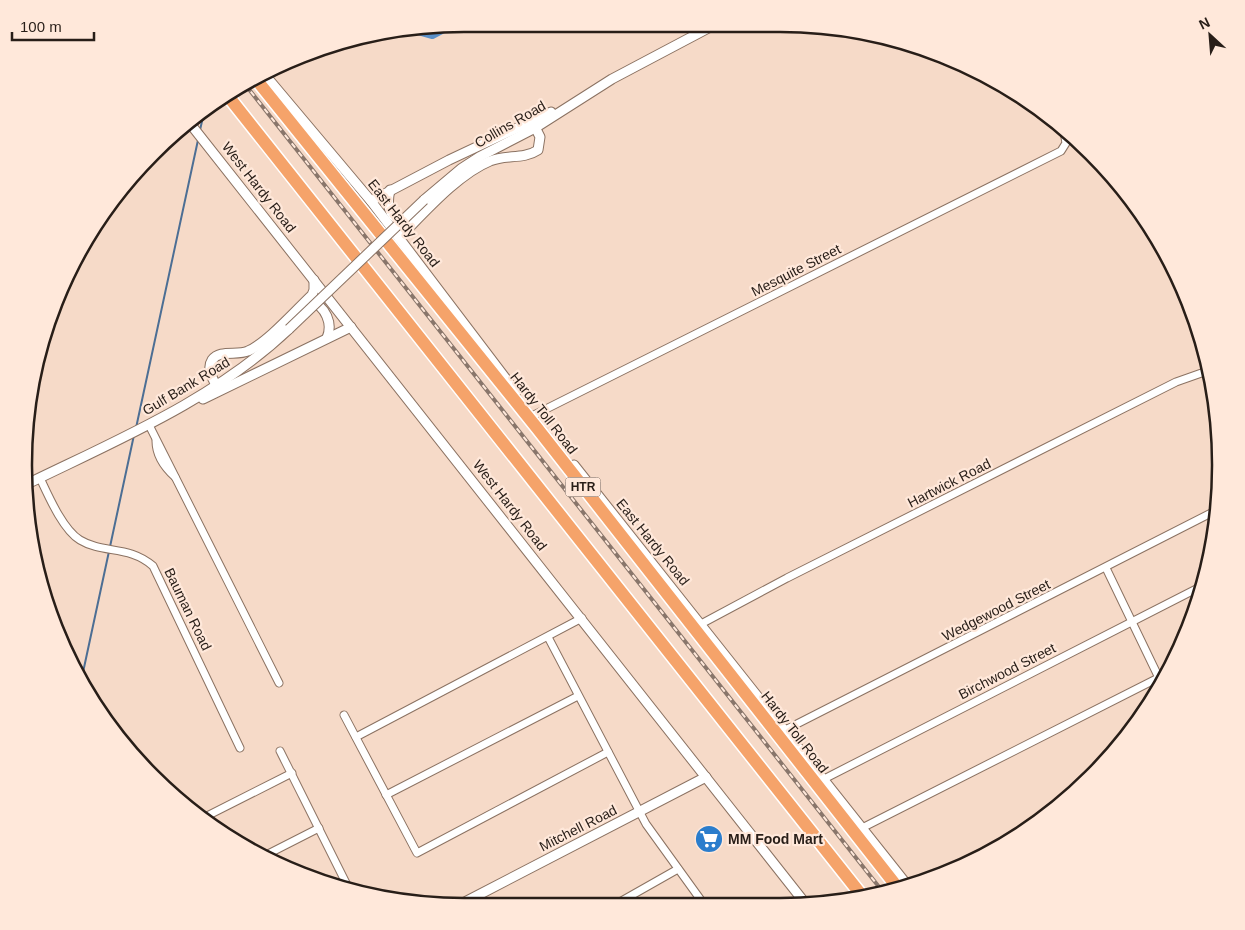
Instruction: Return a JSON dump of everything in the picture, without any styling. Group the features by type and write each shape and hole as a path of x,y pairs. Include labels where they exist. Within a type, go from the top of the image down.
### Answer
{"highway":[{"name":"Hardy Toll Road","path":"265,82 894,883"},
{"name":"HTR","path":"232,101 858,890"}],"main road":[{"name":"Collins Road","path":"340,280 424,200 462,168 580,97 701,32"},
{"name":"East Hardy Road","path":"265,82 371,201 534,416 903,880"},
{"path":"371,201 390,190 533,124 540,138 538,150 531,155 501,157 482,165 459,182 399,238"},
{"name":"West Hardy Road","path":"194,129 801,897"},
{"path":"390,190 387,203 389,211 398,220 406,224 417,220"},
{"path":"314,280 314,290 305,302 253,349 236,354 221,353 212,359 210,368 218,388 351,327"},
{"name":"Gulf Bank Road","path":"33,481 159,420 218,388 252,362 340,280"},
{"path":"305,302 315,302 329,319 331,329 327,338"},
{"name":"Mitchell Road","path":"470,898 706,777"}],"street":[{"name":"Mesquite Street","path":"534,416 1061,151 1066,140"},
{"name":"Hartwick Road","path":"701,624 787,578 1176,382 1202,373"},
{"path":"146,426 156,441 157,453 162,463 175,478 279,683"},
{"name":"Bauman Road","path":"40,478 68,528 80,540 137,555 153,566 240,748"},
{"name":"Wedgewood Street","path":"785,730 1210,514"},
{"path":"1106,568 1132,622 1160,671"},
{"name":"Birchwood Street","path":"824,779 1194,590"},
{"path":"356,737 582,618"},
{"path":"548,637 639,812 700,898"},
{"path":"862,828 1156,680"},
{"path":"386,794 578,696"},
{"path":"344,715 416,853 608,752"},
{"path":"280,751 344,880"},
{"path":"210,814 292,773"},
{"path":"272,852 319,828"},
{"path":"625,898 678,869"}],"waterway":[{"path":"200,130 202,122"},
{"path":"136,428 198,140"},
{"path":"84,669 134,435"}],"railway":[{"path":"249,90 878,886"}],"place":[{"name":"MM Food Mart","path":"709,839"}]}
